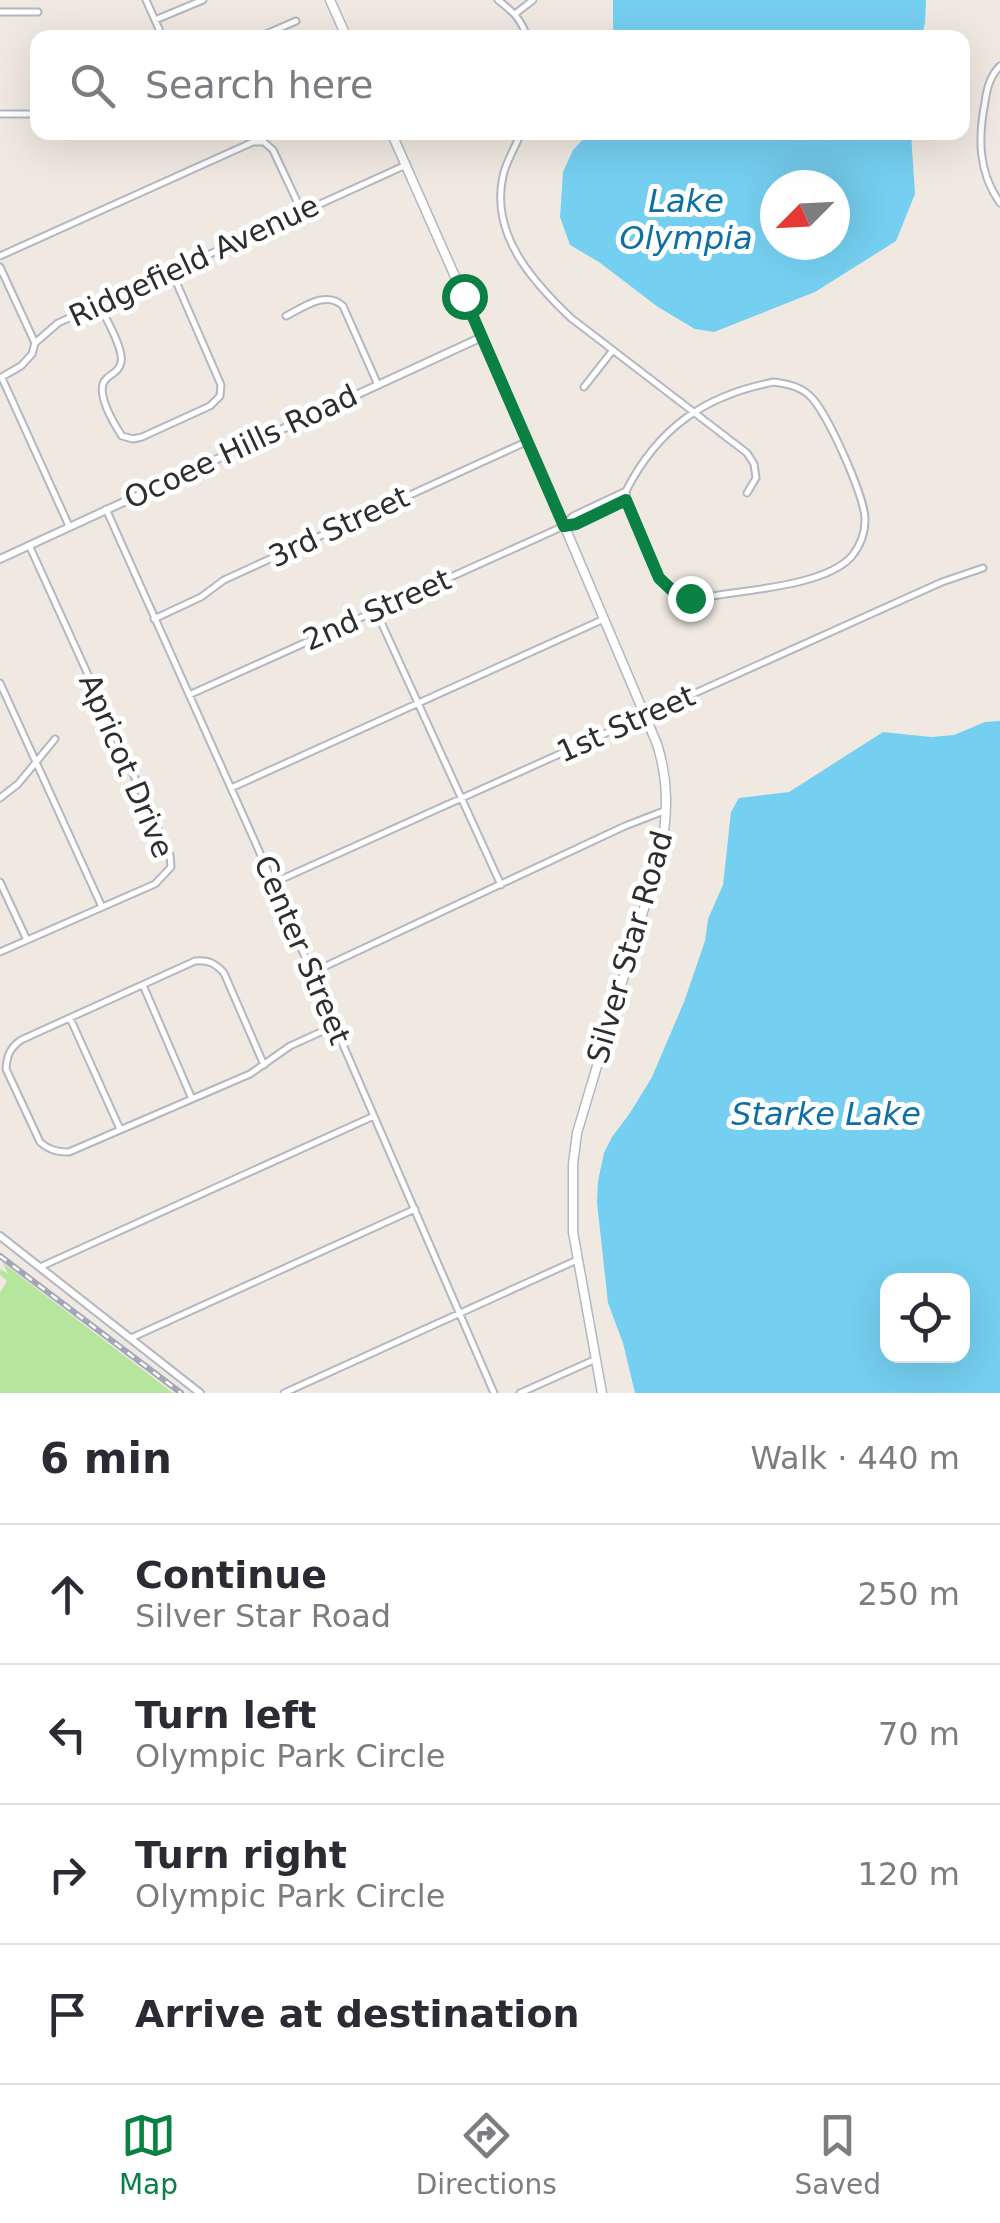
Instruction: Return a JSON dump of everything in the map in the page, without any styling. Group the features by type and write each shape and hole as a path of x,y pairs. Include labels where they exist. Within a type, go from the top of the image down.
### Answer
{"main road":[{"path":"330,0 344,30"},
{"name":"Silver Star Road","path":"395,140 528,440 662,762 667,810 660,855 578,1132 571,1197 577,1260 602,1393"}],"street":[{"path":"146,0 159,30"},
{"path":"155,20 203,0"},
{"path":"498,0 515,14 525,30"},
{"path":"515,14 533,0"},
{"path":"0,12 38,12"},
{"path":"275,30 296,21"},
{"path":"1000,66 988,84 980,128 980,155 991,190 1000,203"},
{"path":"0,114 30,114"},
{"path":"518,140 500,192 502,216 524,268 571,318 747,452 756,478 747,493"},
{"path":"0,256 254,142 264,142 273,150 302,212"},
{"name":"Ridgefield Avenue","path":"1,378 21,366 36,342 58,323 406,165"},
{"path":"0,266 36,342"},
{"path":"100,304 122,361 118,372 101,385 102,394 122,436 133,440 210,406 220,396 220,386 171,270"},
{"path":"286,316 325,298 336,299 343,306 378,385"},
{"name":"Ocoee Hills Road","path":"0,559 482,337"},
{"path":"584,388 613,350"},
{"path":"1,378 69,526"},
{"path":"564,526 573,516 626,491 667,432 694,411 751,386 774,382 793,385 810,395 823,411 862,498 866,518 863,538 852,556 818,578 690,598 674,592 659,578 626,500 626,491"},
{"name":"3rd Street","path":"154,618 201,597 224,580 528,440"},
{"path":"564,526 626,500"},
{"name":"Center Street","path":"106,509 494,1393"},
{"name":"2nd Street","path":"190,695 564,526"},
{"name":"Apricot Drive","path":"0,952 162,878 172,867 170,854 28,545"},
{"name":"1st Street","path":"272,884 942,582 982,568"},
{"path":"376,610 501,885"},
{"path":"231,788 604,619"},
{"path":"0,682 102,907"},
{"path":"0,798 56,739"},
{"path":"310,973 667,810"},
{"path":"0,882 27,940"},
{"path":"264,1065 224,974 206,960 195,961 21,1040 11,1048 6,1069 40,1142 57,1152 69,1152 264,1065 290,1046 334,1026"},
{"path":"143,985 192,1099"},
{"path":"70,1018 120,1130"},
{"path":"40,1267 374,1116"},
{"path":"130,1338 415,1209"},
{"path":"0,1236 200,1393"},
{"path":"284,1393 577,1260"},
{"path":"520,1393 596,1359"}],"green space":[{"path":"3,1263 173,1393 0,1393 0,1293 7,1281 0,1275 0,1269 8,1274"}],"water":[{"path":"613,0 926,0 923,30 613,30"},
{"name":"Lake Olympia","path":"582,140 911,140 915,194 896,241 815,292 714,332 695,329 658,307 570,245 560,217 563,172"},
{"name":"Starke Lake","path":"1000,721 1000,1393 635,1393 608,1303 598,1181 604,1153 652,1077 684,1002 705,941 708,919 723,885 731,812 739,798 789,792 883,732 954,735 985,722"}],"railway":[{"path":"0,1256 181,1393"}],"route":[{"path":"464,296 564,526 626,500 659,578 674,592 690,598"}]}
